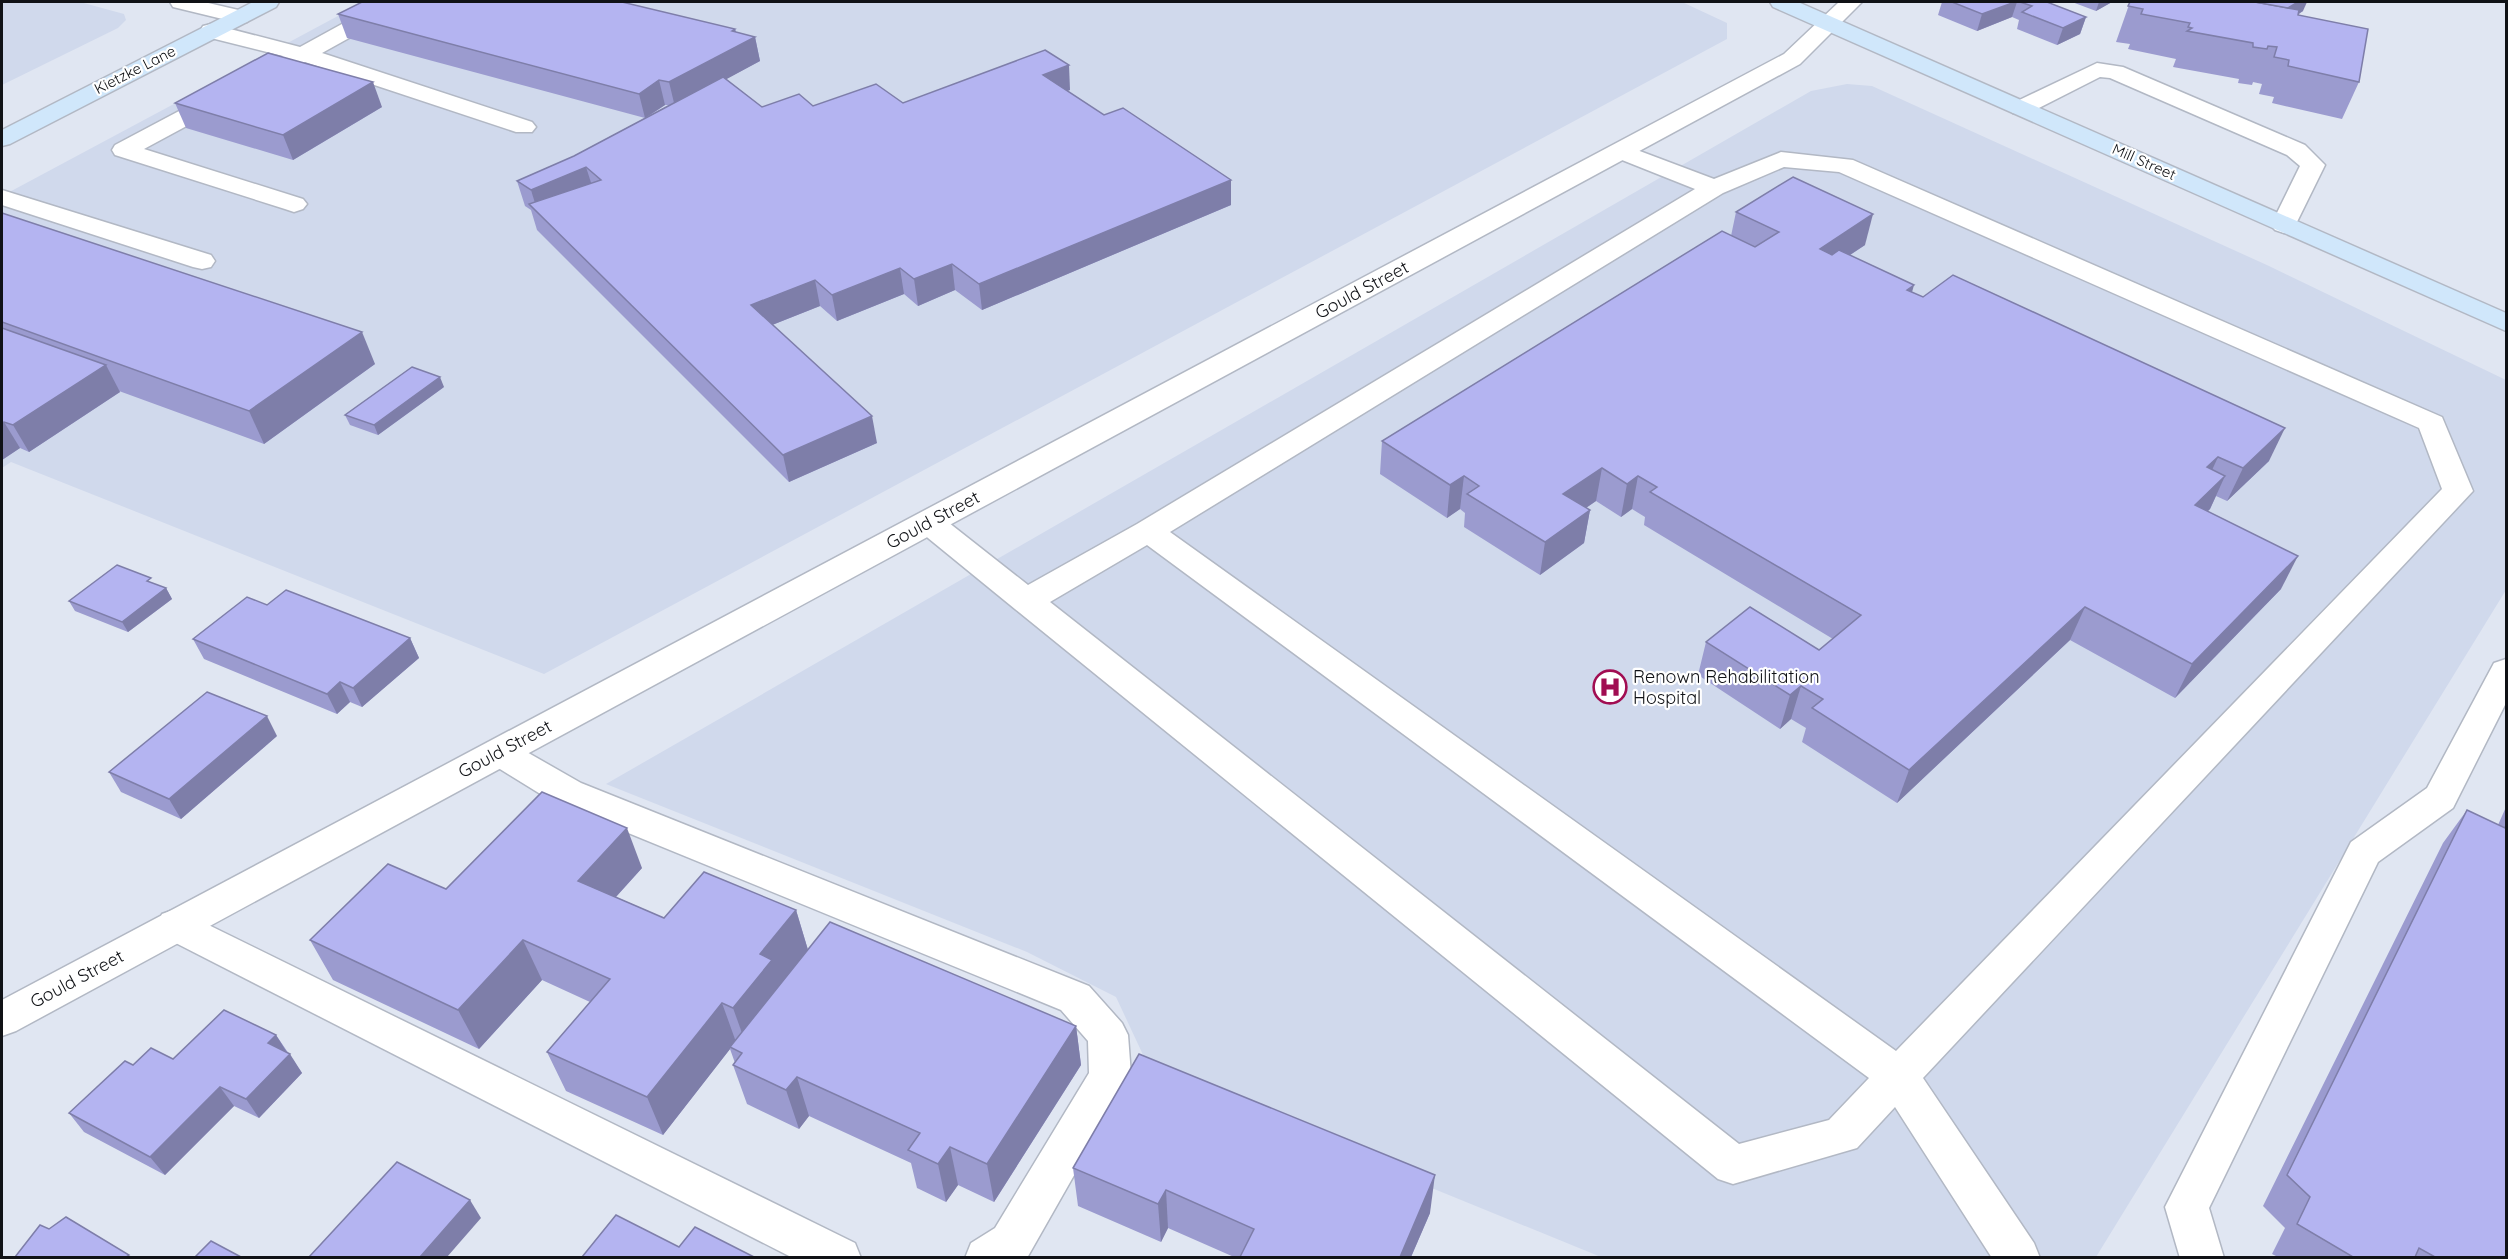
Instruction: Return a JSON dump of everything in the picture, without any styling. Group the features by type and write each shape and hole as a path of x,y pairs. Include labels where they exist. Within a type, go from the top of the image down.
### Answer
{"main road":[{"name":"Kietzke Lane","path":"2,140 267,2"},
{"name":"Mill Street","path":"1781,2 2506,323"}],"street":[{"path":"181,2 239,17"},
{"path":"294,204 124,150 397,2"},
{"name":"Gould Street","path":"2,1019 1792,59 1831,24 1851,2"},
{"path":"211,31 303,54 524,127"},
{"path":"2021,108 2097,70 2115,72 2296,150 2313,165 2284,225"},
{"path":"1621,152 1714,188"},
{"path":"928,522 1026,601 1733,1165 1842,1135 2458,491 2432,423 1844,165 1781,159 1714,188 1148,531 1026,601"},
{"path":"2,197 202,261"},
{"path":"1148,531 1898,1076 2018,1257"},
{"path":"2202,1257 2187,1208 2364,852 2440,798 2506,670"},
{"path":"499,752 568,793 1075,998 1108,1035 1110,1075 1011,1243 987,1257"},
{"path":"176,925 838,1257"}],"shaded area":[{"path":"2,2 80,2 124,14 126,20 118,28 2,85"},
{"path":"364,2 1682,2 1727,23 1727,39 544,674 11,462 2,468 2,196"},
{"name":"Renown Rehabilitation Hospital","path":"1847,84 1872,86 2269,266 2506,380 2506,590 2096,1257 1601,1257 1152,1074 1116,997 1027,952 606,784 1811,91"}],"building":[{"path":"362,2 622,2 735,29 732,31 755,37 669,82 659,80 639,94 338,14"},
{"path":"1952,2 2015,2 1982,14"},
{"path":"2020,2 2047,2 2086,17 2063,28 2022,12 2032,6"},
{"path":"2130,2 2255,2 2299,10 2298,15 2368,29 2359,82 2288,66 2289,60 2274,57 2277,47 2268,46 2267,49 2253,47 2253,43 2187,31 2192,28 2188,27 2190,23 2141,14 2143,9 2128,6"},
{"path":"2255,2 2298,2 2288,8"},
{"path":"1045,50 1069,65 1043,75 1104,115 1123,108 1231,180 979,284 952,264 914,279 900,268 832,295 815,280 751,305 872,416 783,455 529,204 601,180 586,167 531,190 517,181 574,156 723,77 762,107 799,94 813,106 876,84 903,103"},
{"path":"268,53 373,82 283,135 175,103"},
{"path":"1793,177 1873,214 1820,249 1832,255 1839,250 1914,285 1907,290 1923,297 1953,275 2285,428 2243,468 2218,457 2207,467 2225,476 2195,505 2298,556 2192,664 2085,607 1909,770 1812,708 1823,699 1801,686 1790,695 1706,642 1750,607 1819,650 1861,615 1650,492 1657,487 1638,476 1627,484 1602,468 1563,494 1590,510 1545,542 1467,494 1479,486 1464,476 1450,485 1382,441 1722,231 1755,247 1779,232 1736,212"},
{"path":"2,213 362,332 249,411 2,322"},
{"path":"2,328 106,365 13,425 2,423"},
{"path":"412,367 440,377 374,425 345,415"},
{"path":"117,565 151,578 147,581 166,588 122,622 69,601"},
{"path":"286,590 410,638 353,688 340,682 327,694 193,639 247,597 267,605"},
{"path":"207,692 267,716 169,799 109,772"},
{"path":"542,792 627,828 578,881 664,918 704,872 796,910 760,954 772,960 733,1008 722,1003 647,1097 547,1052 610,979 523,940 458,1010 310,940 388,864 446,889"},
{"path":"2467,810 2505,828 2506,825 2506,1257 2435,1257 2419,1248 2415,1257 2353,1257 2297,1224 2310,1197 2287,1175"},
{"path":"830,922 1076,1026 987,1164 950,1147 938,1164 908,1150 920,1133 797,1077 786,1090 733,1065 742,1053 730,1047"},
{"path":"224,1010 276,1035 268,1043 290,1054 246,1099 220,1087 150,1157 69,1113 125,1061 133,1065 151,1048 173,1059"},
{"path":"1139,1054 1435,1175 1400,1257 1240,1257 1254,1229 1166,1190 1158,1204 1073,1168"},
{"path":"397,1162 470,1200 420,1257 309,1257"},
{"path":"616,1215 679,1247 695,1227 754,1257 582,1257"},
{"path":"66,1217 129,1255 126,1257 15,1257 40,1225 49,1229"},
{"path":"211,1241 241,1257 195,1257"}],"place":[{"name":"Renown Rehabilitation Hospital","path":"1610,687"}]}
